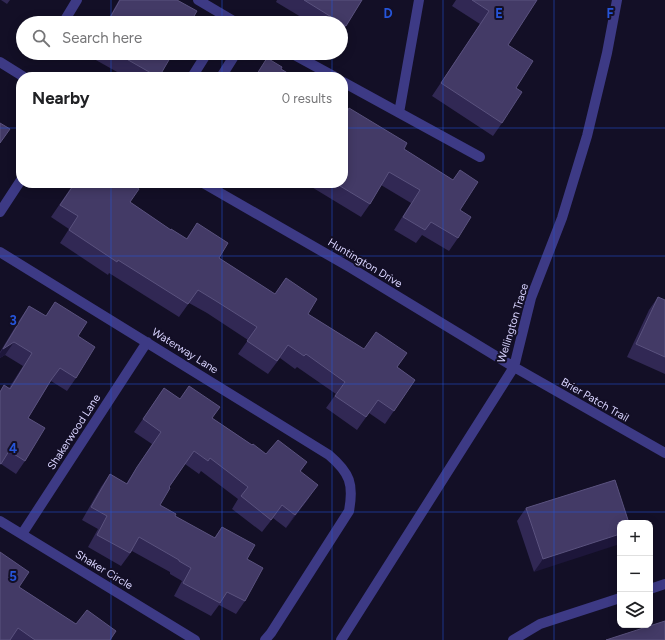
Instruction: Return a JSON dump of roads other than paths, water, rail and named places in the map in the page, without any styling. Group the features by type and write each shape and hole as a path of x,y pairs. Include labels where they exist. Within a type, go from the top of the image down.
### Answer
{"street":[{"path":"67,16 77,0"},
{"path":"198,0 225,16"},
{"path":"399,113 419,0"},
{"name":"Wellington Trace","path":"340,640 514,367 531,298 562,218 587,136 608,52 617,0"},
{"path":"195,72 203,60"},
{"path":"224,72 232,60"},
{"path":"304,60 326,72"},
{"path":"0,62 16,72"},
{"path":"348,85 480,157"},
{"path":"0,212 16,188"},
{"name":"Huntington Drive","path":"212,188 351,268 514,367"},
{"name":"Waterway Lane","path":"0,252 329,455 341,465 349,479 352,495 349,511 271,633 265,640"},
{"name":"Shakerwood Lane","path":"22,534 147,342"},
{"name":"Brier Patch Trail","path":"514,367 665,453"},
{"name":"Shaker Circle","path":"0,521 195,640"},
{"path":"653,588 665,584"},
{"path":"513,640 540,624 617,599"}]}
